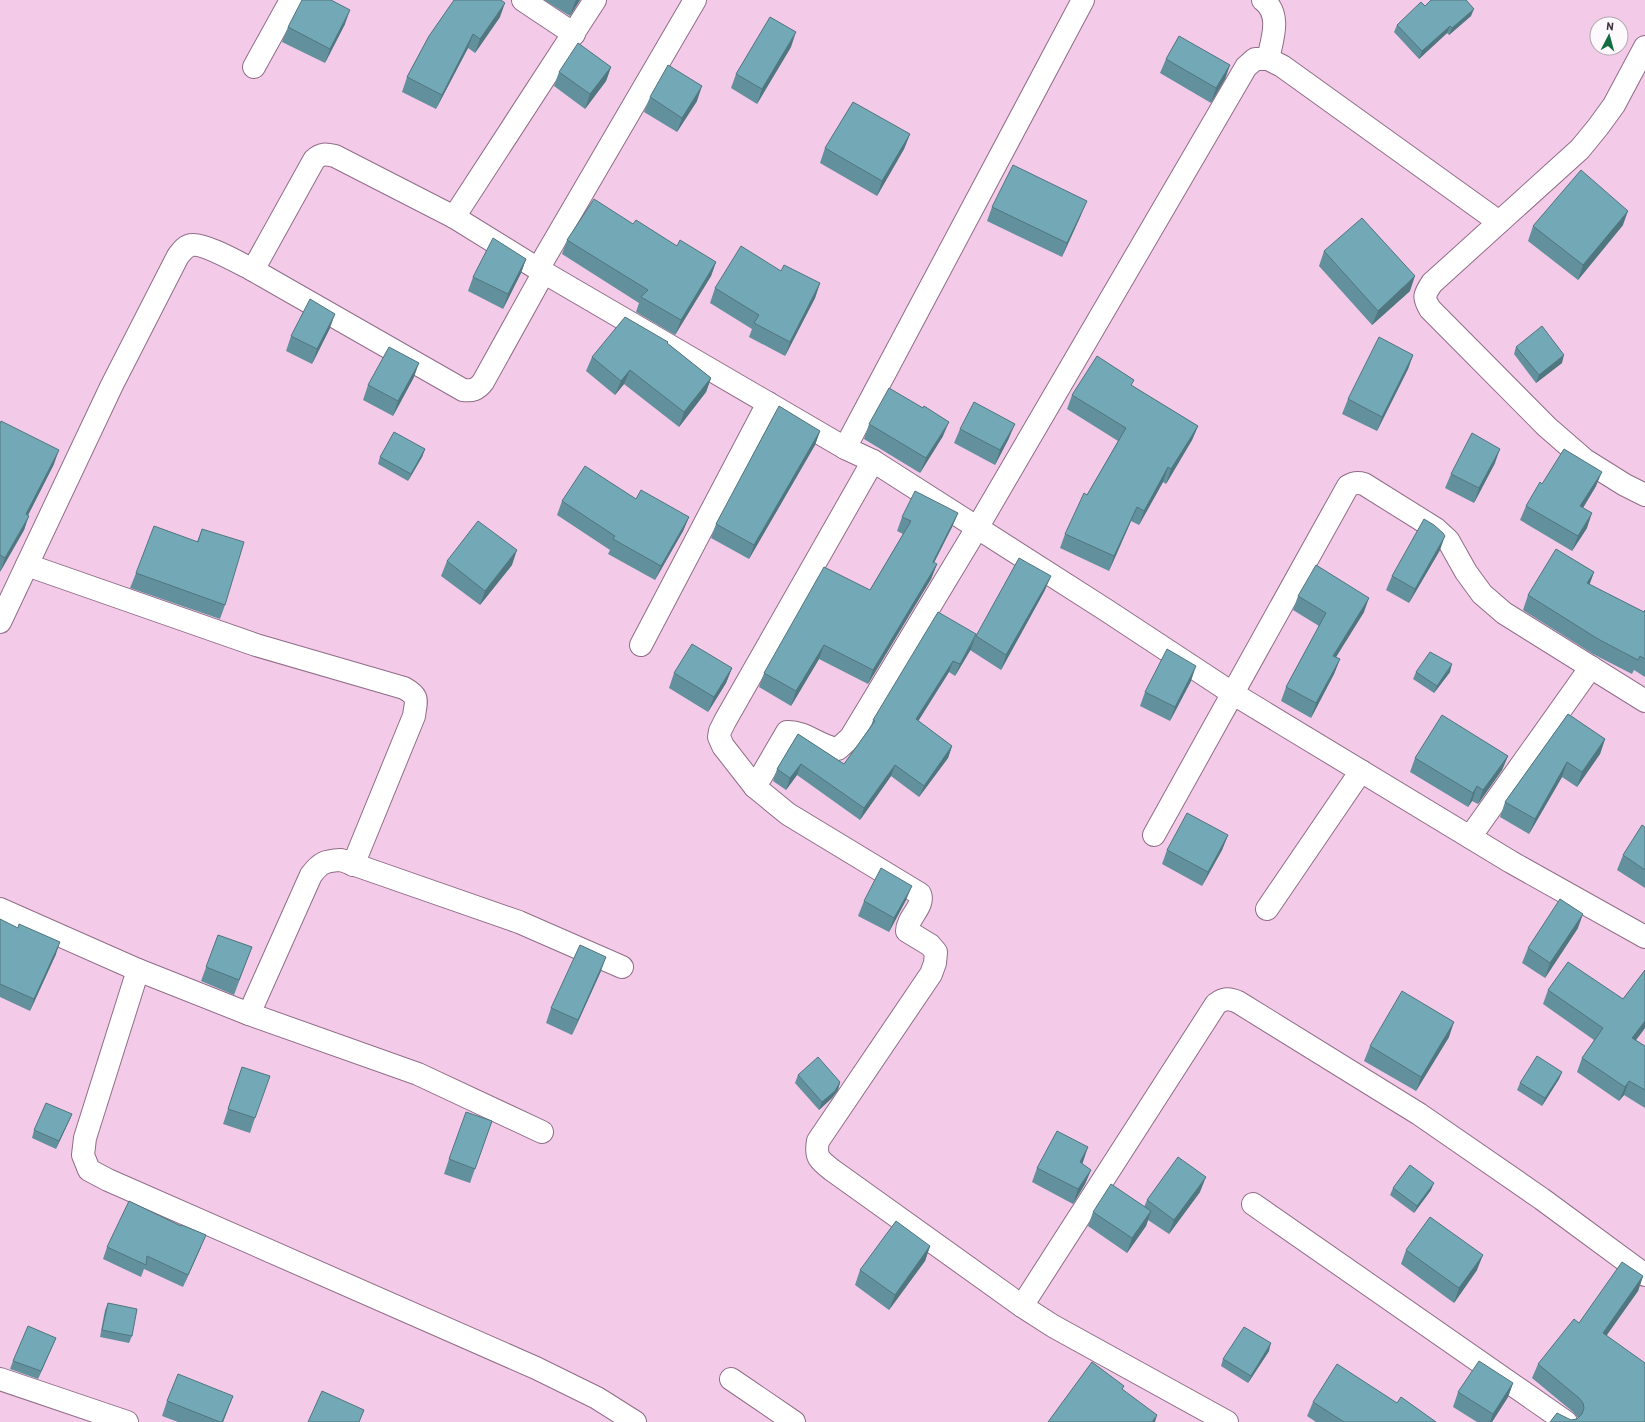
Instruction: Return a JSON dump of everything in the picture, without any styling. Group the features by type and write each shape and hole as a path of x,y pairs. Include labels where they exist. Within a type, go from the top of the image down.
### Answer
{"street":[{"path":"254,67 291,0"},
{"path":"523,0 574,34"},
{"path":"454,217 595,0"},
{"path":"0,622 112,385 178,256 185,248 193,244 204,247 253,270 463,390 471,391 479,388 541,270 695,0"},
{"path":"845,448 1083,0"},
{"path":"1263,0 1273,12 1275,21 1268,59"},
{"path":"1645,47 1614,105 1580,149 1432,283 1426,292 1425,299 1430,309 1547,427 1584,460 1625,485 1645,495"},
{"path":"755,787 787,732 800,734 830,748 838,749 851,737 977,528 1246,67 1255,59 1268,59 1282,66 1499,222"},
{"path":"253,270 314,160 319,155 326,154 335,156 454,217 541,270 845,448 872,461 1232,693 1511,862 1645,937"},
{"path":"641,644 768,403"},
{"path":"872,461 720,731 723,746 755,787 788,814 920,894 921,900 907,925 907,931 930,945 936,952 935,963 931,974 818,1141 816,1152 821,1161 832,1170 1022,1306 1053,1326 1227,1422"},
{"path":"1154,835 1348,486 1358,482 1436,529 1448,540 1466,572 1482,594 1504,613 1645,701"},
{"path":"27,566 198,626 256,645 404,688 414,693 416,700 414,716 353,865"},
{"path":"1470,837 1591,667"},
{"path":"1267,909 1361,771"},
{"path":"249,1014 311,875 318,866 328,860 341,860 519,922 622,966"},
{"path":"0,909 138,970 249,1014 418,1074 542,1132"},
{"path":"138,970 85,1138 84,1155 89,1170 108,1180 536,1368 597,1398 635,1422"},
{"path":"1022,1306 1216,1004 1222,1000 1230,999 1238,1002 1419,1114 1542,1198 1645,1275"},
{"path":"1253,1204 1566,1422"},
{"path":"0,1379 127,1422"},
{"path":"730,1379 794,1422"}],"building":[{"path":"302,0 331,0 350,10 330,49 288,27"},
{"path":"454,0 501,0 505,3 480,39 473,34 442,95 407,77 429,36"},
{"path":"1431,0 1466,0 1474,9 1452,28 1450,26 1422,51 1397,25 1421,2 1425,6"},
{"path":"770,17 796,32 762,89 736,74"},
{"path":"1179,36 1230,65 1216,88 1166,59"},
{"path":"578,43 611,67 590,94 559,72"},
{"path":"668,65 702,86 682,118 650,97"},
{"path":"853,102 910,134 882,181 825,148"},
{"path":"1013,165 1087,201 1067,243 992,207"},
{"path":"1581,170 1628,211 1583,265 1533,226"},
{"path":"594,199 633,224 636,220 677,246 680,240 716,262 681,320 641,297 648,290 567,240"},
{"path":"1362,218 1415,276 1378,311 1324,251"},
{"path":"493,238 526,259 508,294 473,277"},
{"path":"741,246 781,271 784,265 820,283 790,342 754,323 759,315 715,288"},
{"path":"310,299 335,314 317,349 291,336"},
{"path":"625,317 668,342 667,343 711,378 684,412 630,370 621,381 592,357"},
{"path":"1542,326 1564,355 1539,375 1516,347"},
{"path":"1379,337 1413,355 1382,417 1348,399"},
{"path":"389,347 419,363 398,401 368,385"},
{"path":"1097,356 1134,380 1131,385 1198,426 1171,469 1168,467 1144,511 1137,507 1114,556 1065,534 1084,493 1087,495 1126,428 1072,395"},
{"path":"889,388 923,408 924,406 949,422 926,458 869,424"},
{"path":"974,402 1015,424 1000,450 960,429"},
{"path":"779,406 820,431 754,545 716,524"},
{"path":"1,421 59,450 26,514 29,516 5,558 0,555"},
{"path":"394,432 425,449 411,474 380,457"},
{"path":"1472,433 1500,449 1479,488 1451,474"},
{"path":"1564,449 1602,472 1580,506 1592,513 1578,536 1526,506 1540,482 1542,484"},
{"path":"585,466 636,499 641,490 689,517 661,566 613,539 615,536 562,501"},
{"path":"915,491 958,513 933,562 937,564 873,670 824,645 796,691 764,673 824,567 870,590 911,521 902,517"},
{"path":"1424,519 1434,525 1445,536 1415,589 1392,576"},
{"path":"478,521 517,550 485,591 447,561"},
{"path":"154,526 198,542 202,529 244,542 225,605 136,573"},
{"path":"1556,549 1594,572 1587,583 1644,612 1645,610 1645,659 1640,656 1638,660 1598,639 1528,595"},
{"path":"1019,558 1051,576 1006,655 976,636"},
{"path":"1316,565 1369,598 1333,656 1340,659 1316,703 1286,687 1326,613 1298,596"},
{"path":"938,612 976,634 960,664 953,661 916,719 952,746 924,786 895,765 864,808 801,764 790,778 777,769 798,734 844,764 875,721 873,720"},
{"path":"692,644 732,668 714,697 674,673"},
{"path":"1167,649 1196,666 1175,707 1145,692"},
{"path":"1430,652 1452,664 1437,686 1416,672"},
{"path":"1568,714 1605,739 1582,772 1567,762 1535,819 1505,802"},
{"path":"1442,715 1508,756 1483,790 1477,786 1473,793 1415,758"},
{"path":"1187,813 1228,835 1208,872 1167,850"},
{"path":"1642,825 1645,827 1645,870 1623,855"},
{"path":"881,868 912,886 894,918 864,901"},
{"path":"1560,899 1583,914 1550,963 1528,948"},
{"path":"0,919 18,928 19,924 60,942 34,999 0,984"},
{"path":"218,935 252,947 239,980 206,967"},
{"path":"580,945 606,957 578,1020 551,1008"},
{"path":"1568,962 1623,999 1645,970 1645,1021 1632,1038 1645,1046 1645,1090 1629,1081 1625,1087 1582,1058 1603,1028 1548,990"},
{"path":"1402,991 1454,1022 1421,1077 1370,1046"},
{"path":"1537,1056 1562,1072 1545,1098 1520,1083"},
{"path":"818,1057 840,1082 835,1091 822,1102 798,1075"},
{"path":"242,1067 270,1076 255,1118 228,1109"},
{"path":"46,1103 72,1114 59,1141 34,1130"},
{"path":"466,1112 492,1121 475,1169 449,1159"},
{"path":"1057,1131 1088,1147 1080,1162 1091,1170 1078,1189 1037,1168"},
{"path":"1178,1157 1206,1177 1174,1220 1147,1200"},
{"path":"1410,1165 1434,1183 1417,1206 1393,1188"},
{"path":"1111,1184 1151,1211 1132,1238 1093,1212"},
{"path":"129,1201 181,1226 182,1225 206,1235 188,1275 147,1256 146,1265 107,1247"},
{"path":"1430,1217 1483,1255 1459,1288 1406,1250"},
{"path":"896,1221 930,1246 895,1295 860,1270"},
{"path":"1622,1262 1643,1276 1603,1333 1645,1363 1645,1422 1550,1422 1557,1413 1571,1420 1577,1419 1582,1414 1584,1408 1583,1403 1538,1364 1574,1319 1579,1323"},
{"path":"108,1303 137,1309 132,1336 102,1330"},
{"path":"28,1326 56,1338 41,1371 13,1361"},
{"path":"1244,1327 1271,1343 1251,1376 1223,1359"},
{"path":"1479,1361 1513,1383 1493,1414 1458,1392"},
{"path":"1092,1362 1124,1386 1122,1389 1157,1415 1152,1422 1048,1422"},
{"path":"1337,1364 1397,1403 1401,1397 1436,1422 1344,1422 1313,1402"},
{"path":"178,1374 233,1396 222,1422 167,1401"},
{"path":"322,1391 364,1410 359,1422 308,1422"}]}
